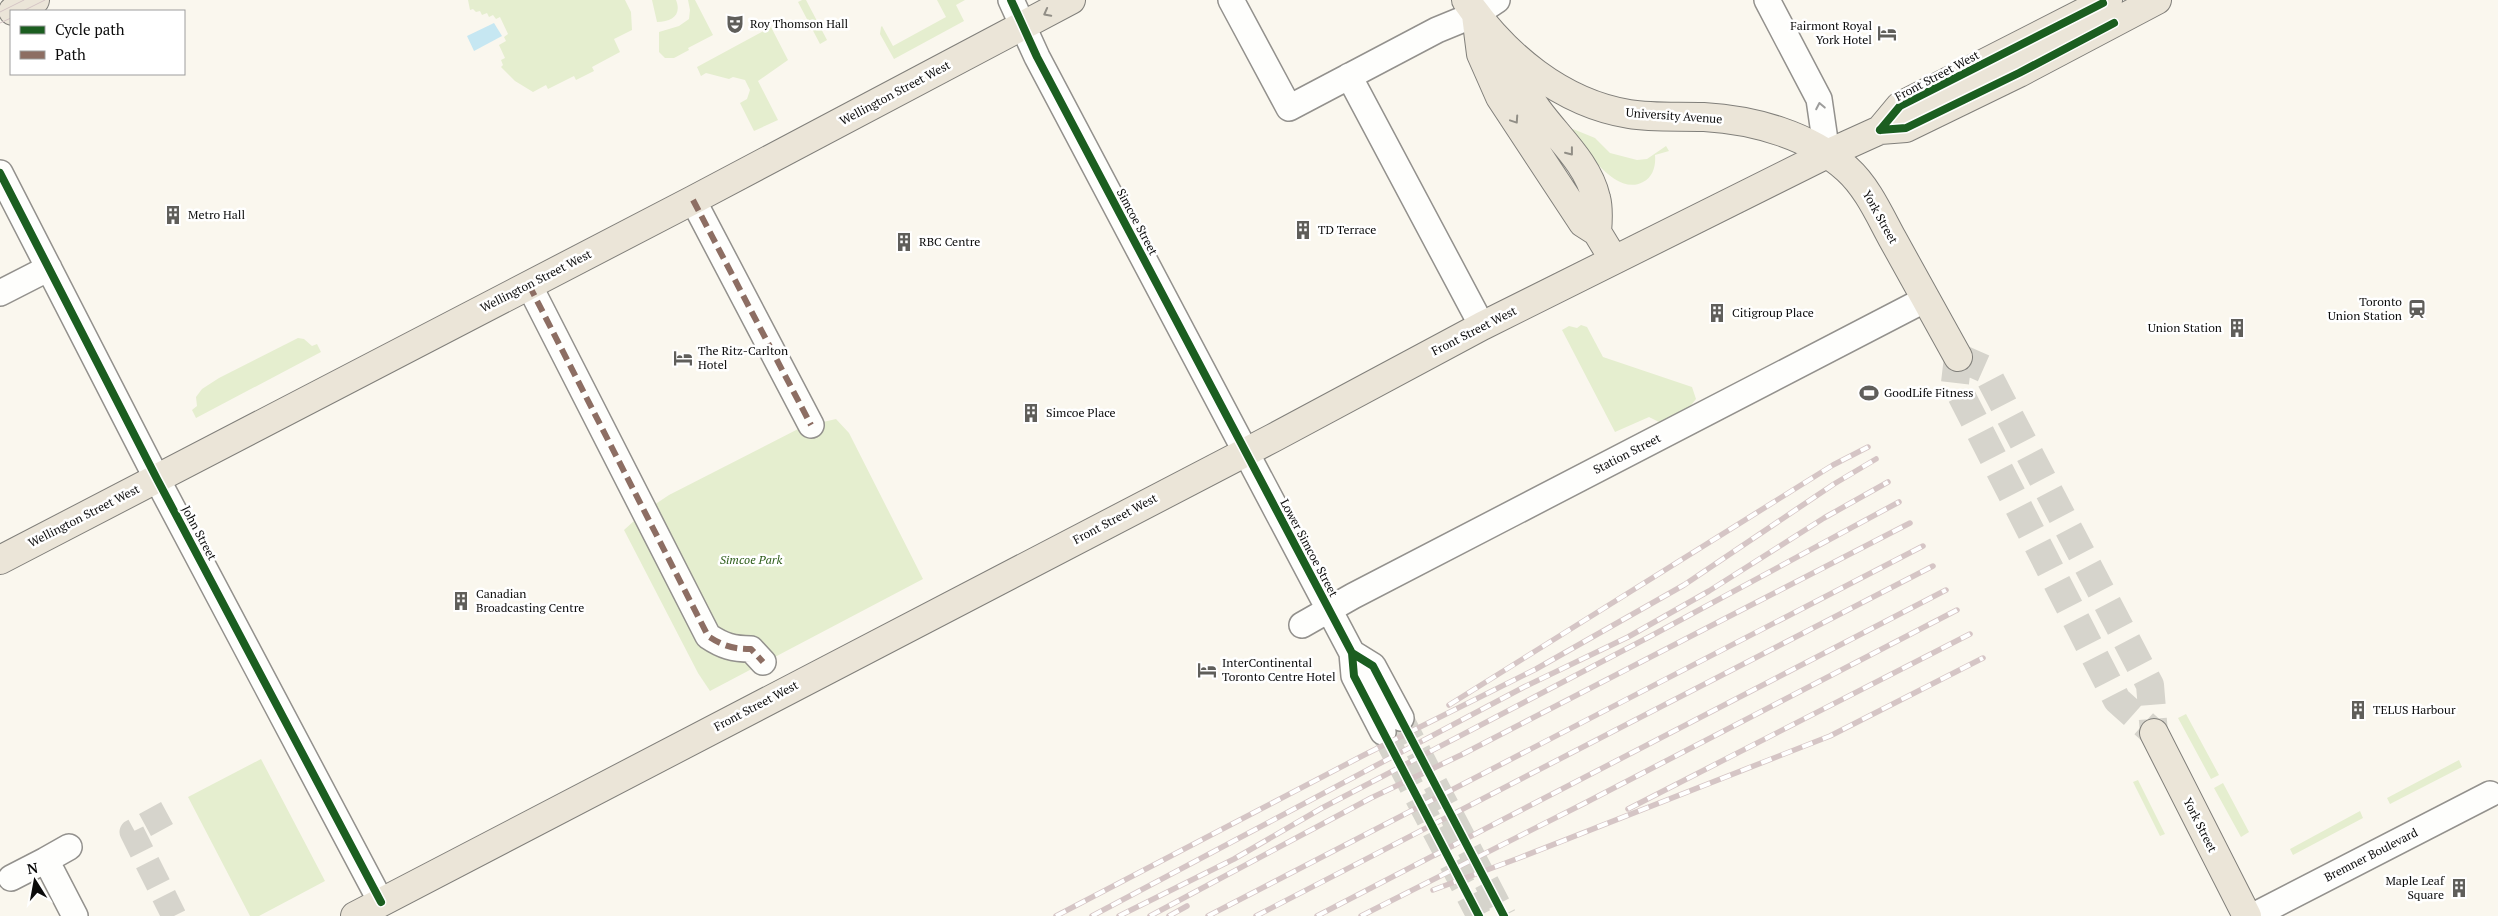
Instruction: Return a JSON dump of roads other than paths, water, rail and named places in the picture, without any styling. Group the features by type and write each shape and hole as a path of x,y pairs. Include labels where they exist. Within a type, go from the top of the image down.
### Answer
{"main road":[{"path":"16,10 35,0"},
{"name":"Wellington Street West","path":"0,560 693,200 1071,0"},
{"name":"Front Street West","path":"355,916 1246,452 1482,326 1827,154 1880,130 1900,106 2013,62 2108,8 2157,0"},
{"path":"1480,5 1481,54 1500,97 1583,223 1597,232 1614,260"},
{"name":"University Avenue","path":"1480,5 1508,52 1551,82 1606,108 1630,114 1707,117 1749,122 1788,134 1827,154"},
{"path":"1508,52 1523,86 1537,109 1580,164 1587,177 1596,198 1597,232"},
{"name":"York Street","path":"1827,154 1862,186 1958,357"},
{"name":"York Street","path":"2154,733 2247,916"}],"street":[{"name":"Simcoe Street","path":"1011,0 1037,57 1246,452"},
{"path":"1231,0 1289,108 1437,30 1480,5"},
{"path":"1766,0 1819,99 1827,154"},
{"path":"1349,76 1482,326"},
{"name":"John Street","path":"1,176 157,479 381,902"},
{"path":"693,200 811,425"},
{"path":"0,293 49,268"},
{"path":"528,285 708,636 722,645 736,649 751,648 763,662"},
{"name":"Station Street","path":"1302,625 1926,299"},
{"name":"Lower Simcoe Street","path":"1246,452 1352,653 1373,666 1392,725"},
{"name":"Bremner Boulevard","path":"2253,916 2495,791"},
{"path":"11,878 69,847"},
{"path":"46,860 75,916"}],"water":[{"path":"494,23 502,36 474,51 467,36"}],"tunnel":[{"path":"1958,357 1985,369 2150,685 2154,733 2117,700 1955,383 1958,357"},
{"path":"1401,718 1504,916"},
{"path":"1383,732 1479,916"},
{"path":"167,813 132,832 174,916"}],"tram line":[{"path":"0,12 24,0"},
{"path":"25,10 45,0"},
{"path":"0,23 10,18"}],"railway":[{"path":"1449,705 1833,465 1868,447"},
{"path":"1056,916 1364,755 1536,669 1684,585 1834,484 1876,459"},
{"path":"1092,916 1524,687 1628,637 1709,591 1824,518 1888,482"},
{"path":"1119,916 1234,859 1322,808 1649,637 1899,502"},
{"path":"1150,916 1371,798 1461,755 1910,523"},
{"path":"1208,916 1923,546"},
{"path":"1256,916 1933,566"},
{"path":"1317,916 1946,590"},
{"path":"1361,916 1583,804 1957,610"},
{"path":"1628,809 1970,634"},
{"path":"1433,890 1830,736 1983,658"},
{"path":"1169,916 1187,906"}],"place":[{"name":"Roy Thomson Hall","path":"735,24"},
{"name":"Fairmont Royal York Hotel","path":"1887,33"},
{"name":"Metro Hall","path":"173,215"},
{"name":"TD Terrace","path":"1303,230"},
{"name":"RBC Centre","path":"904,242"},
{"name":"Toronto Union Station","path":"2417,309"},
{"name":"Citigroup Place","path":"1717,313"},
{"name":"Union Station","path":"2237,328"},
{"name":"The Ritz-Carlton Hotel","path":"683,358"},
{"name":"GoodLife Fitness","path":"1869,393"},
{"name":"Simcoe Place","path":"1031,413"},
{"name":"Canadian Broadcasting Centre","path":"461,601"},
{"name":"InterContinental Toronto Centre Hotel","path":"1207,670"},
{"name":"TELUS Harbour","path":"2358,710"},
{"name":"Maple Leaf Square","path":"2459,888"}],"park label":[{"name":"Simcoe Park","path":"751,560"}]}
